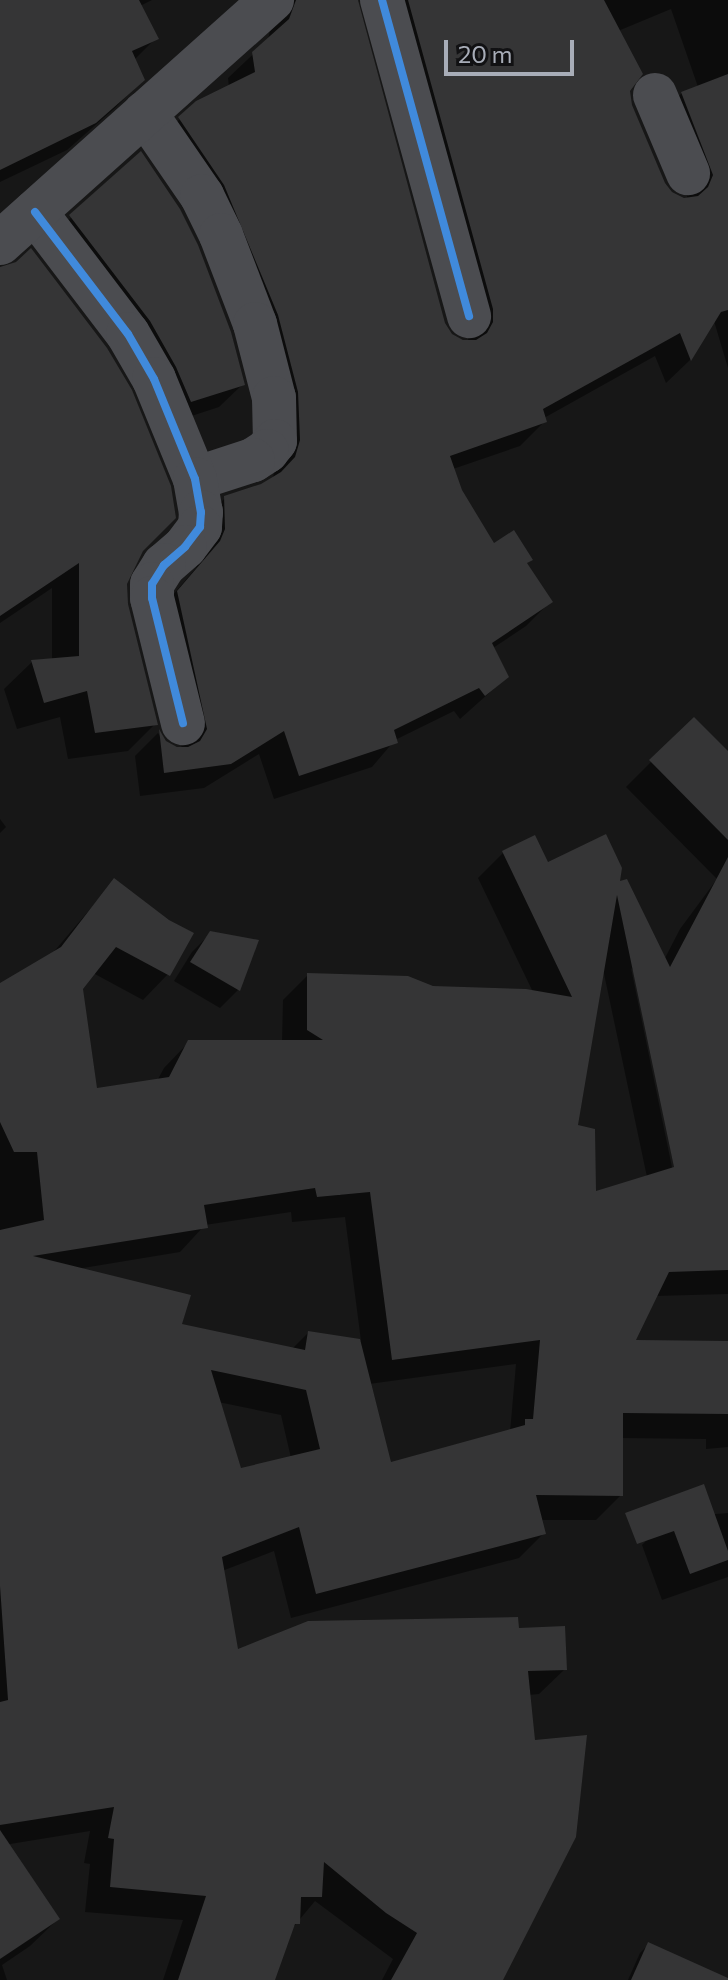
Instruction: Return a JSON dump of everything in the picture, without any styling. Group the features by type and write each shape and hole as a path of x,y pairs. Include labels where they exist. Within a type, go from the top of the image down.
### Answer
{"street":[{"path":"0,243 272,0"},
{"path":"382,0 469,316"},
{"path":"655,95 688,173"},
{"path":"145,113 202,196 221,235 255,324 274,398 275,441 267,451 253,460 195,479"},
{"path":"35,212 128,334 154,379 195,479 201,512 200,527 185,547 164,565 152,584 152,598 183,723"}],"building":[{"path":"0,0 139,0 159,39 132,51 145,80 96,123 0,170"},
{"path":"296,0 358,0 445,323 452,334 463,340 476,340 487,333 493,322 493,309 408,0 604,0 643,74 630,91 632,105 665,183 672,192 684,198 698,196 708,187 713,175 681,92 728,74 728,310 721,312 691,361 680,333 543,409 547,422 450,456 462,490 494,543 514,530 533,560 527,563 553,602 492,643 509,677 485,696 479,688 394,730 398,743 299,776 284,731 231,764 164,773 159,729 166,741 177,747 188,747 200,741 207,729 177,591 220,541 225,529 224,496 261,484 281,472 295,457 300,440 298,392 278,315 224,185 178,117 196,101 255,72 252,52 289,19"},
{"path":"141,151 180,209 198,245 231,332 245,385 191,402 176,367 150,321 69,215"},
{"path":"31,248 107,348 132,390 171,486 176,518 143,551 127,584 128,604 158,725 95,733 87,691 44,703 31,660 79,656 79,563 0,616 0,267 16,262"},
{"path":"694,717 728,751 728,840 649,760"},
{"path":"606,834 622,868 620,881 627,879 670,967 728,857 728,1270 669,1272 636,1340 728,1341 728,1414 623,1413 623,1496 536,1495 546,1534 316,1594 299,1527 222,1557 238,1649 308,1621 518,1617 519,1628 565,1626 567,1670 528,1671 535,1740 587,1735 576,1837 503,1980 391,1980 417,1933 386,1913 324,1862 322,1897 301,1897 300,1924 295,1924 275,1980 178,1980 206,1896 110,1887 114,1839 108,1838 114,1807 0,1825 0,1702 8,1700 0,1586 0,1230 44,1220 37,1152 14,1152 0,1122 0,983 61,947 114,878 169,920 194,933 170,976 116,947 83,989 97,1088 169,1077 188,1040 323,1040 307,1030 307,973 408,976 433,986 526,989 572,997 502,851 535,835 548,862","holes":["617,895 674,1167 596,1191 595,1129 578,1125","315,1188 317,1197 370,1192 392,1360 540,1340 533,1419 525,1419 525,1425 391,1462 360,1339 308,1331 305,1350 182,1324 191,1295 33,1256 208,1228 204,1205","211,1370 306,1390 320,1449 241,1468"]},
{"path":"210,931 259,940 240,991 190,962"},
{"path":"704,1484 728,1551 728,1560 690,1574 674,1531 637,1544 625,1513"},
{"path":"0,1830 60,1919 0,1959"},
{"path":"648,1942 728,1978 728,1980 631,1980"}],"cycle path":[{"path":"382,0 469,316"},
{"path":"35,212 128,334 154,379 195,479 201,512 200,527 185,547 164,565 152,584 152,598 183,723"}]}
